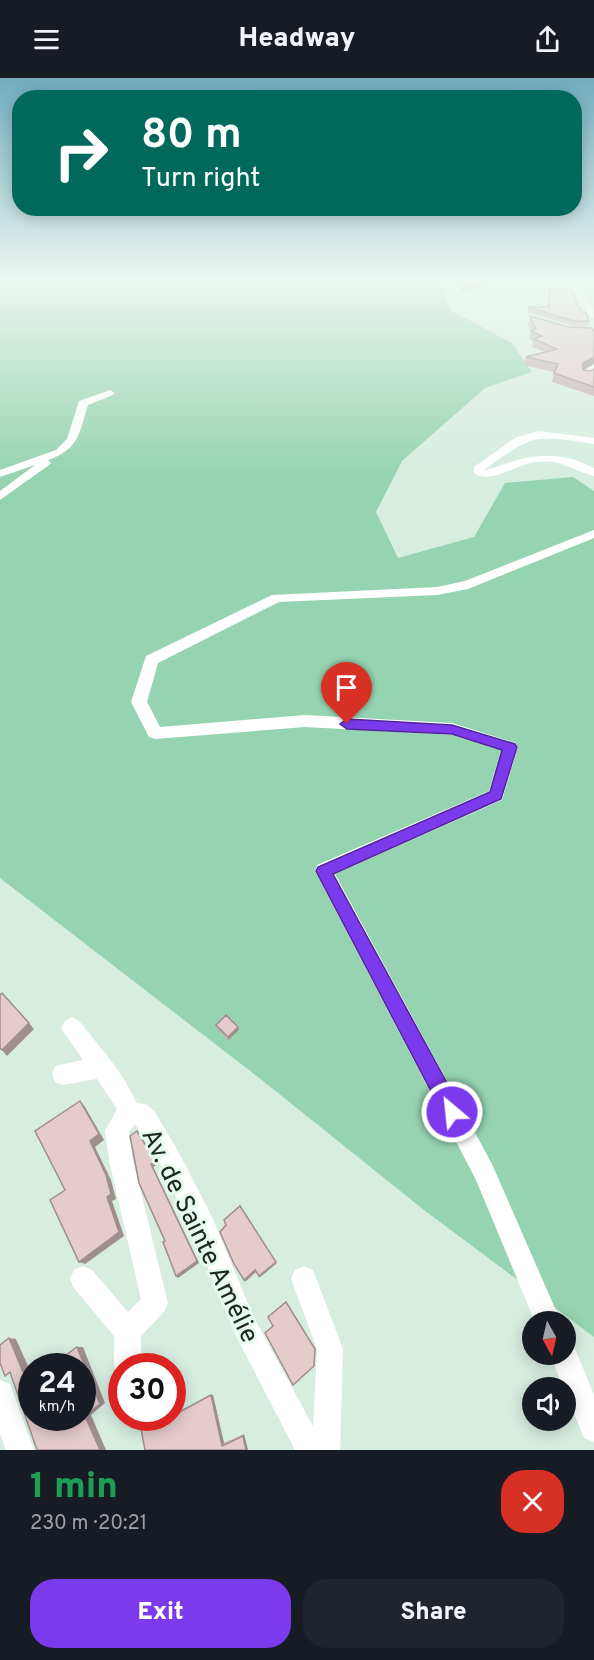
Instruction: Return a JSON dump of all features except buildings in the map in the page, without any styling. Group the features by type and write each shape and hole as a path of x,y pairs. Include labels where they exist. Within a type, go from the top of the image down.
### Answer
{"street":[{"path":"585,375 594,368"},
{"path":"0,496 60,452 72,440 83,403 110,393"},
{"path":"594,441 546,434 529,437 517,441 478,469 480,473 489,474 517,464 553,456 576,463 594,473"},
{"path":"0,474 60,452"},
{"path":"543,1311 484,1172 324,871 496,795 510,747 452,729 305,722 155,733 139,702 151,660 278,598 437,591 468,585 594,534"},
{"path":"72,1028 120,1091 130,1113"},
{"path":"63,1074 102,1067"},
{"name":"Av. de Sainte Amélie","path":"127,1331 155,1303 121,1160 117,1131 123,1118 130,1113 139,1113 146,1119 169,1157 202,1226 245,1327 310,1450"},
{"path":"83,1279 127,1331 128,1353"},
{"path":"304,1279 330,1349 326,1450"},
{"path":"567,1365 594,1428"},
{"path":"0,1394 20,1450"}],"green space":[{"path":"0,345 513,345 532,372 485,388 402,461 376,512 398,558 474,537 505,483 573,477 594,491 594,1337 576,1324 576,1311 559,1311 424,1210 263,1081 0,878"}],"route":[{"path":"347,724 452,729 510,747 496,795 324,871 452,1112"}]}
